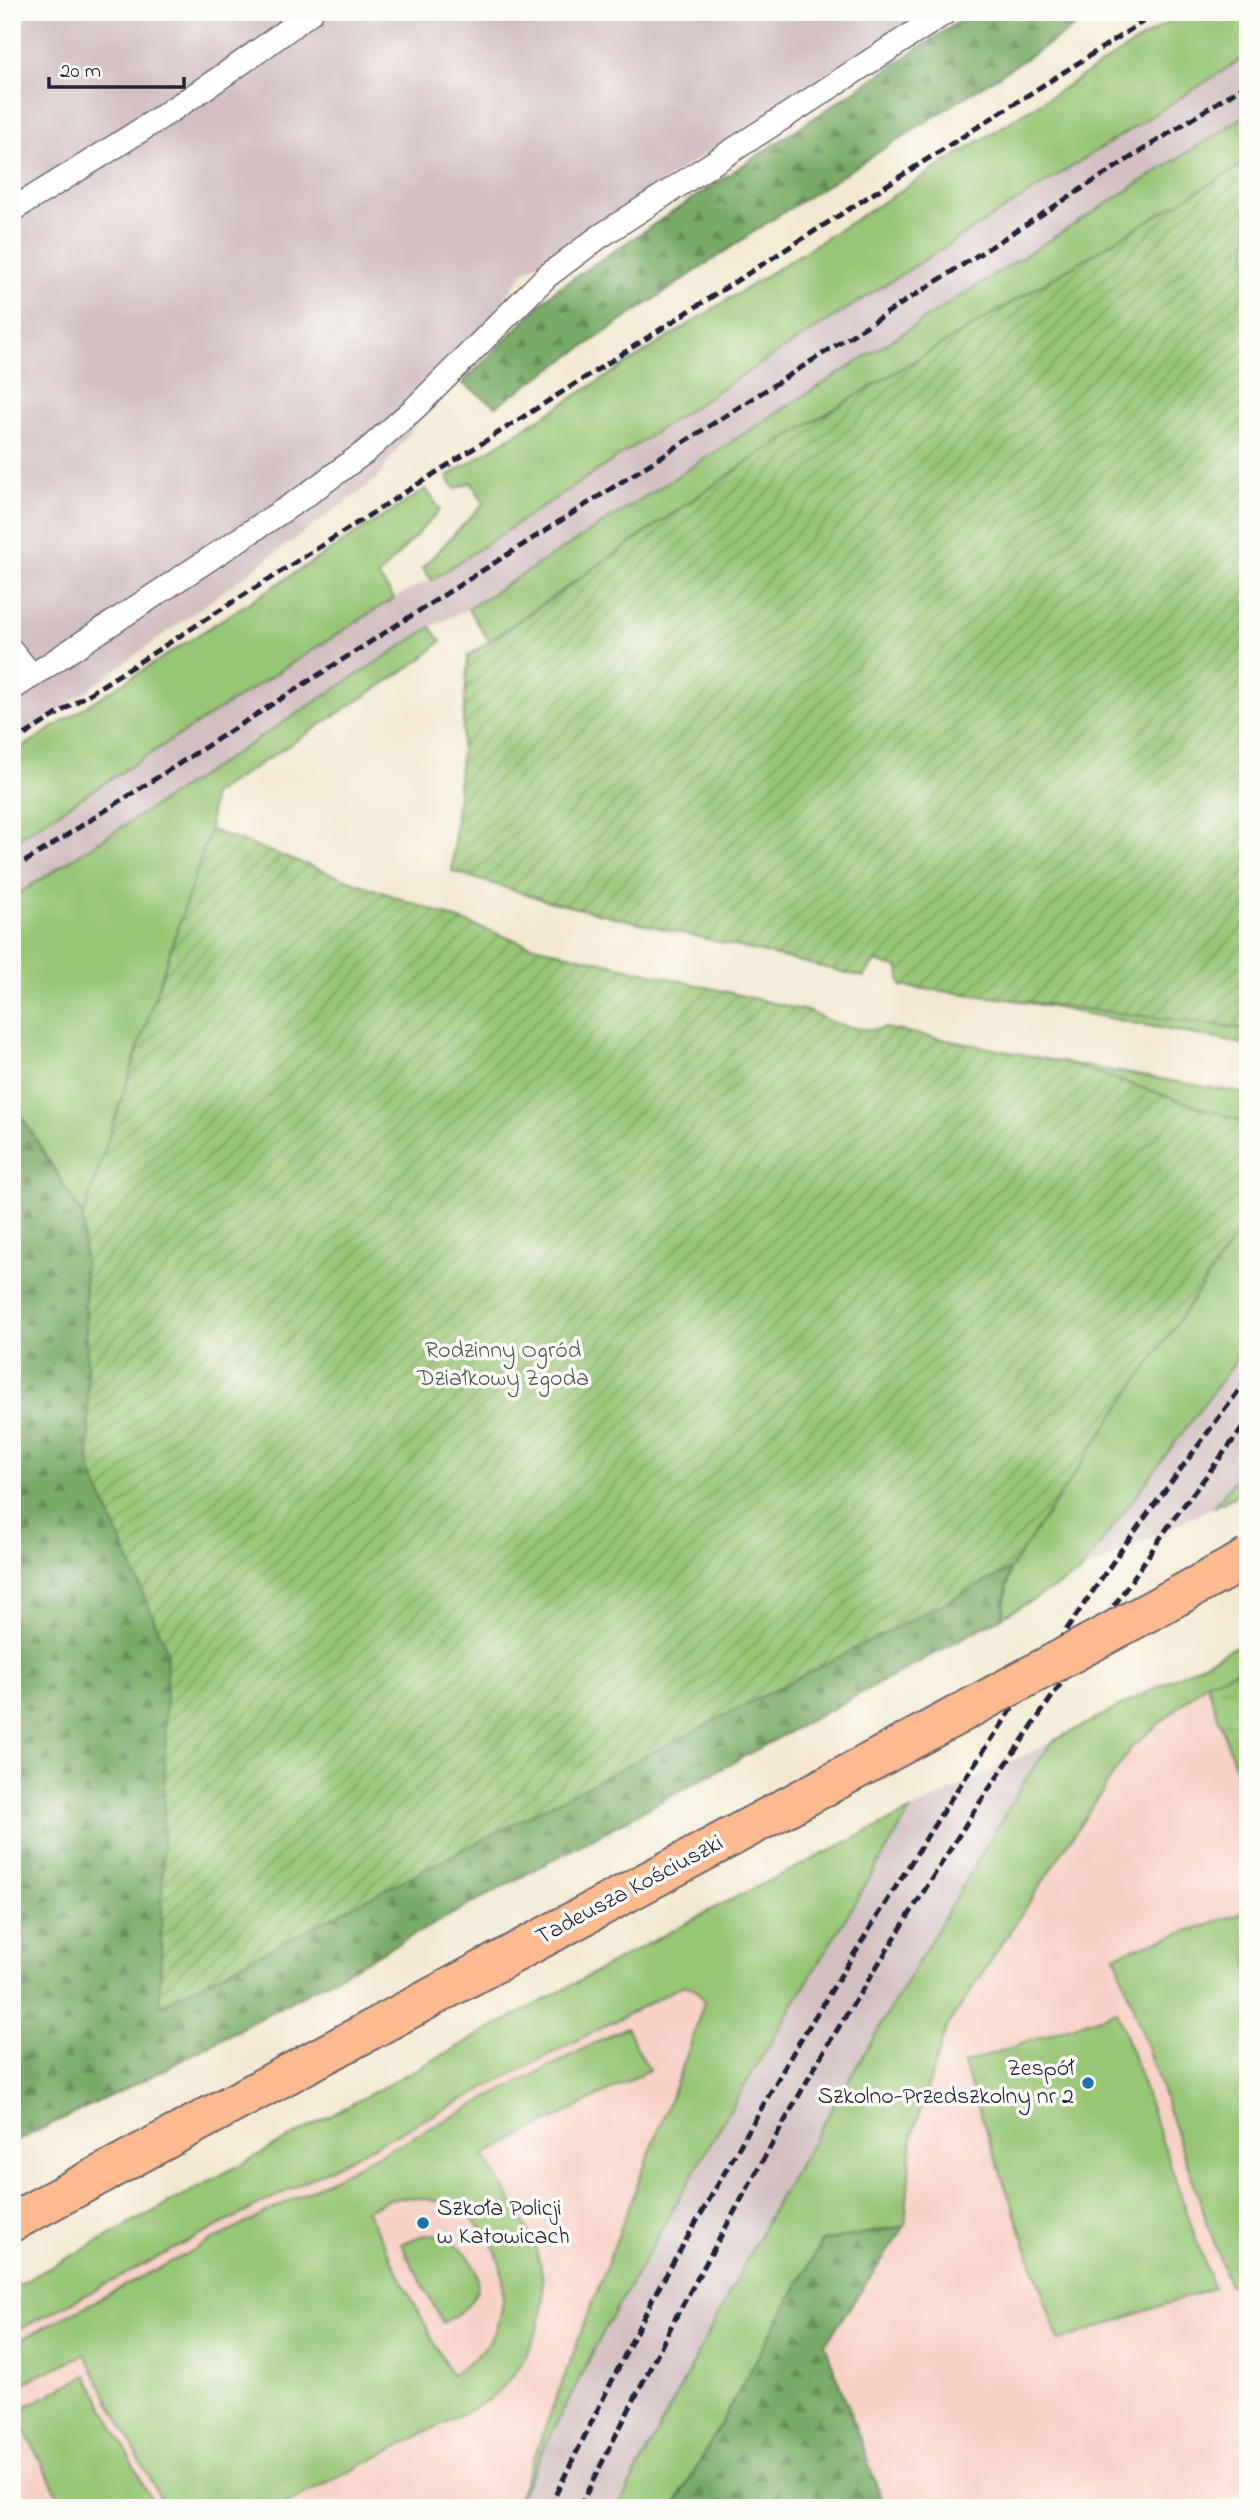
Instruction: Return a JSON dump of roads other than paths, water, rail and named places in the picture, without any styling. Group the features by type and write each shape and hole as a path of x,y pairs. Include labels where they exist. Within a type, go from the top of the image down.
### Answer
{"main road":[{"name":"Tadeusza Kościuszki","path":"12,2222 1248,1558"}],"lane":[{"path":"12,210 74,173 266,47 311,12"},
{"path":"12,689 305,496 365,452 416,407 547,276 599,237 946,12"},
{"path":"12,651 32,676"}],"railway":[{"path":"12,743 1158,12"},
{"path":"12,870 1248,83"},
{"path":"549,2508 653,2298 798,2044 948,1803 1121,1550 1248,1378"},
{"path":"579,2508 677,2315 822,2054 976,1808 1172,1521 1248,1421"}],"place":[{"name":"Zespół Szkolno-Przedszkolny nr 2","path":"1088,2083"},
{"name":"Szkoła Policji w Katowicach","path":"423,2223"}],"park label":[{"name":"Rodzinny Ogród Działkowy Zgoda","path":"503,1365"}]}
